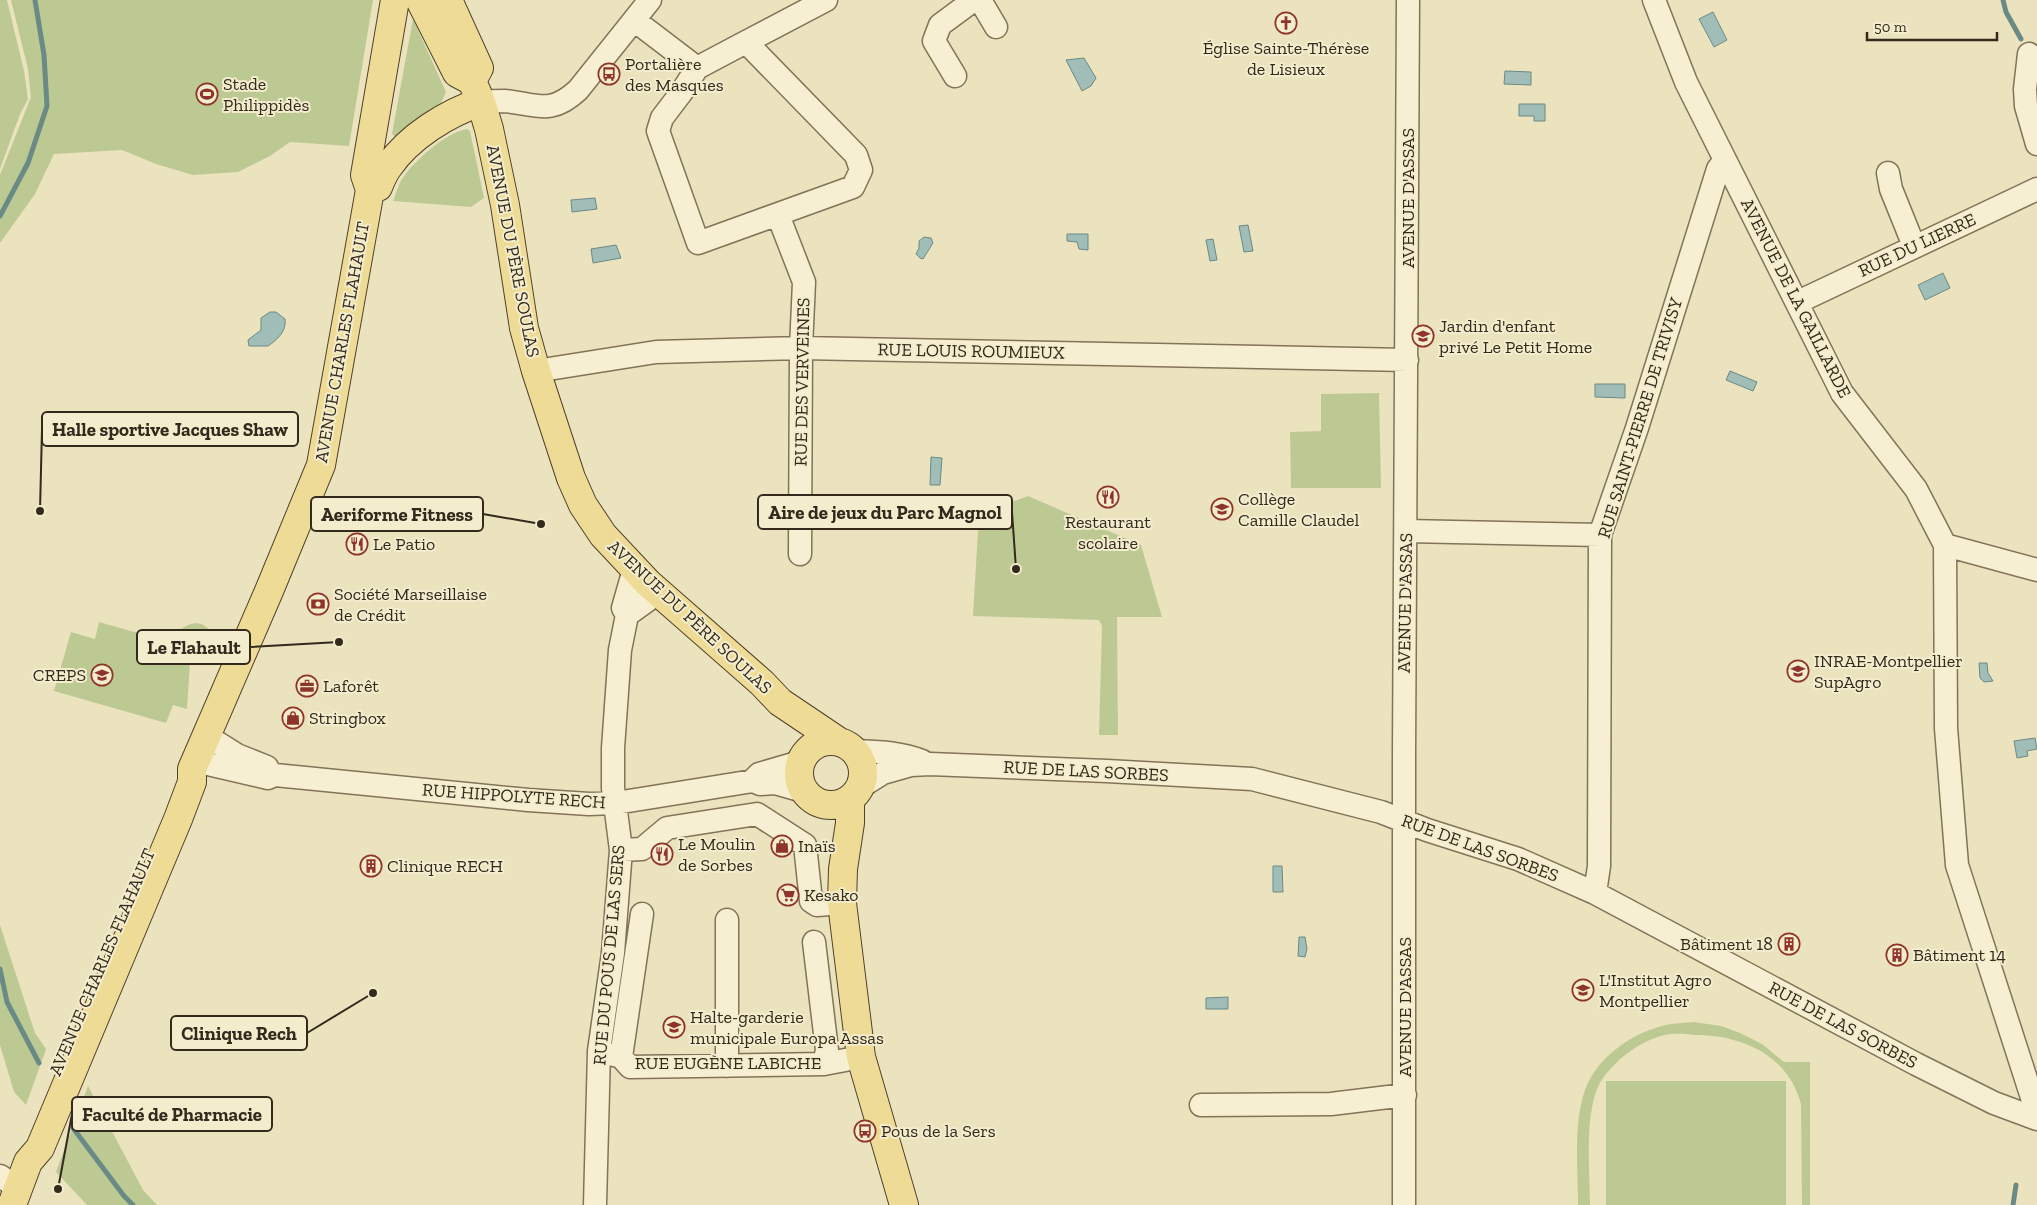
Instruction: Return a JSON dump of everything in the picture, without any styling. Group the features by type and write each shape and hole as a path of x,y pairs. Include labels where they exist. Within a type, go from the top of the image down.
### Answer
{"main road":[{"name":"AVENUE CHARLES FLAHAULT","path":"10,1190 28,1162 25,1145 160,822 181,776 194,765 321,465 370,190 365,175 395,0"},
{"path":"420,0 457,73 477,91"},
{"path":"448,0 479,68 477,91"},
{"name":"AVENUE CHARLES FLAHAULT","path":"370,190 378,187 387,168 407,145 468,106 477,91"},
{"name":"AVENUE DU PÈRE SOULAS","path":"477,91 489,129 505,204 524,328 571,478 583,505 599,530 636,571 762,683 780,702 846,746"},
{"name":"AVENUE DU PÈRE SOULAS","path":"780,702 797,733 801,759"},
{"path":"843,869 833,827 813,798 799,782 801,759 809,749 818,743 828,740 846,746 863,769 862,779 855,794 850,823 843,869 842,903 861,1057 904,1205"},
{"path":"813,798 842,804 855,794"}],"street":[{"path":"477,91 527,106 553,106 567,101 578,90 650,0"},
{"path":"746,42 856,155 861,170 853,187 698,244 658,131 662,118 697,68 746,42 826,0"},
{"path":"955,76 934,41 940,25 974,0"},
{"path":"980,0 996,27"},
{"name":"AVENUE D'ASSAS","path":"1404,1205 1408,0"},
{"name":"AVENUE DE LA GAILLARDE","path":"1654,0 1686,82 1724,160 1798,302 1842,394 1916,489 1945,545 1946,728 1956,864 2037,1113"},
{"path":"634,20 697,68"},
{"path":"2029,54 2025,89 2026,106 2037,144"},
{"name":"RUE SAINT-PIERRE DE TRIVISY","path":"1595,892 1599,866 1600,534 1638,428 1718,169 1724,160"},
{"path":"1888,173 1891,189 1914,246"},
{"name":"RUE DU LIERRE","path":"1798,302 2037,189"},
{"name":"RUE DES VERVEINES","path":"778,215 804,282 801,348 800,554"},
{"name":"RUE LOUIS ROUMIEUX","path":"536,371 656,352 801,348 1407,360"},
{"path":"1406,531 1600,534"},
{"path":"1945,545 2037,570"},
{"name":"RUE DU POUS DE LAS SERS","path":"595,1205 599,1051 613,953 621,850 613,781 613,748 620,650 627,615 623,608 631,580 636,571"},
{"path":"627,615 659,592"},
{"name":"RUE HIPPOLYTE RECH","path":"207,736 237,755 269,768 275,775"},
{"name":"RUE DE LAS SORBES","path":"846,746 906,755 930,764"},
{"name":"RUE HIPPOLYTE RECH","path":"752,781 759,774 801,759"},
{"name":"RUE HIPPOLYTE RECH","path":"194,765 268,778 275,775 528,800 589,804 616,803 752,781 760,784 775,783 813,798"},
{"name":"RUE DE LAS SORBES","path":"855,794 883,773 912,765 1107,770 1252,779 1381,812 1405,822 1518,859 1595,892 1916,1064 1994,1102 2037,1119"},
{"path":"621,850 642,849 668,828 757,814 805,845 812,901 817,905 842,903"},
{"path":"621,1057 642,914"},
{"path":"727,920 727,1066"},
{"path":"814,942 827,1050 824,1064"},
{"name":"RUE EUGÈNE LABICHE","path":"599,1051 621,1057 630,1067 824,1064 861,1057"},
{"path":"1201,1105 1331,1104 1405,1095"}],"green space":[{"path":"0,0 7,0 24,71 28,99 20,114 0,169"},
{"name":"Stade Philippidès","path":"11,0 373,0 349,146 290,142 270,156 238,172 193,175 156,164 122,150 54,154 35,194 0,243 0,175 31,97 28,69"},
{"path":"413,19 446,92 441,103 396,137 392,134"},
{"path":"467,129 470,131 484,198 471,207 393,201 402,179 422,156 449,136"},
{"path":"1379,393 1381,488 1291,488 1290,432 1321,431 1321,394"},
{"path":"1028,496 1141,545 1162,617 1117,617 1118,735 1099,735 1102,626 1099,620 973,616 979,514"},
{"path":"99,622 159,639 160,632 174,636 187,626 198,623 207,627 212,635 214,645 212,654 204,661 190,663 187,709 173,705 166,723 54,691 71,632 95,639"},
{"path":"0,925 35,1033 46,1049 26,1105 14,1092 0,1045"},
{"path":"1694,1022 1721,1026 1740,1033 1762,1044 1784,1062 1810,1062 1810,1205 1802,1205 1801,1104 1795,1087 1786,1073 1761,1051 1746,1044 1713,1036 1676,1034 1665,1035 1647,1041 1630,1051 1603,1078 1597,1090 1590,1122 1590,1205 1578,1205 1577,1147 1579,1118 1581,1103 1591,1078 1599,1066 1619,1046 1644,1032 1671,1024"},
{"path":"1606,1081 1786,1081 1786,1205 1606,1205"},
{"path":"88,1086 143,1190 157,1205 87,1205 56,1172"}],"water":[{"path":"1713,12 1727,40 1714,47 1699,19"},
{"path":"1084,58 1096,78 1091,86 1082,91 1066,60"},
{"path":"1505,71 1531,72 1531,85 1504,84"},
{"path":"1519,104 1545,104 1545,121 1534,121 1534,116 1519,116"},
{"path":"595,198 597,209 572,212 571,200"},
{"path":"1248,225 1253,251 1244,252 1239,226"},
{"path":"1067,234 1088,234 1088,250 1079,249 1077,242 1067,241"},
{"path":"924,237 931,238 933,243 923,259 916,254 919,248 919,241"},
{"path":"1213,239 1217,260 1210,261 1206,240"},
{"path":"616,245 621,258 593,263 591,249"},
{"path":"1943,273 1950,288 1925,300 1918,285"},
{"path":"270,312 276,312 285,319 283,331 268,346 249,346 248,340 261,330 261,318"},
{"path":"1730,371 1757,382 1753,391 1726,380"},
{"path":"1595,384 1625,384 1625,398 1595,397"},
{"path":"931,457 942,458 940,485 930,485"},
{"path":"1979,663 1987,663 1988,673 1993,681 1984,682 1980,678"},
{"path":"2035,738 2037,749 2027,751 2028,756 2017,758 2014,741"},
{"path":"1273,866 1282,866 1283,892 1273,892"},
{"path":"1299,937 1305,937 1307,949 1305,957 1298,956"},
{"path":"1228,997 1228,1009 1206,1009 1206,998"}],"waterway":[{"path":"0,216 28,163 47,106 44,55 35,0"},
{"path":"2003,0 2006,12 2021,39"},
{"path":"0,969 7,1002 39,1063"},
{"path":"73,1128 124,1196 133,1205"},
{"path":"2013,1205 2016,1185"}],"place":[{"name":"Église Sainte-Thérèse de Lisieux","path":"1286,23"},
{"name":"Portalière des Masques","path":"609,74"},
{"name":"Stade Philippidès","path":"207,94"},
{"name":"Jardin d'enfant privé Le Petit Home","path":"1423,336"},
{"name":"Restaurant scolaire","path":"1108,497"},
{"name":"Collège Camille Claudel","path":"1222,509"},
{"name":"Halle sportive Jacques Shaw","path":"40,511"},
{"name":"Aeriforme Fitness","path":"541,524"},
{"name":"Le Patio","path":"357,544"},
{"name":"Aire de jeux du Parc Magnol","path":"1016,569"},
{"name":"Société Marseillaise de Crédit","path":"318,604"},
{"name":"Le Flahault","path":"339,642"},
{"name":"INRAE-Montpellier SupAgro","path":"1798,671"},
{"name":"CREPS","path":"102,675"},
{"name":"Laforêt","path":"307,686"},
{"name":"Stringbox","path":"293,718"},
{"name":"Inaïs","path":"782,846"},
{"name":"Le Moulin de Sorbes","path":"662,854"},
{"name":"Clinique RECH","path":"371,866"},
{"name":"Kesako","path":"788,895"},
{"name":"Bâtiment 18","path":"1789,944"},
{"name":"Bâtiment 14","path":"1897,955"},
{"name":"L'Institut Agro Montpellier","path":"1583,990"},
{"name":"Clinique Rech","path":"373,993"},
{"name":"Halte-garderie municipale Europa Assas","path":"674,1027"},
{"name":"Pous de la Sers","path":"865,1131"},
{"name":"Faculté de Pharmacie","path":"58,1189"}]}
